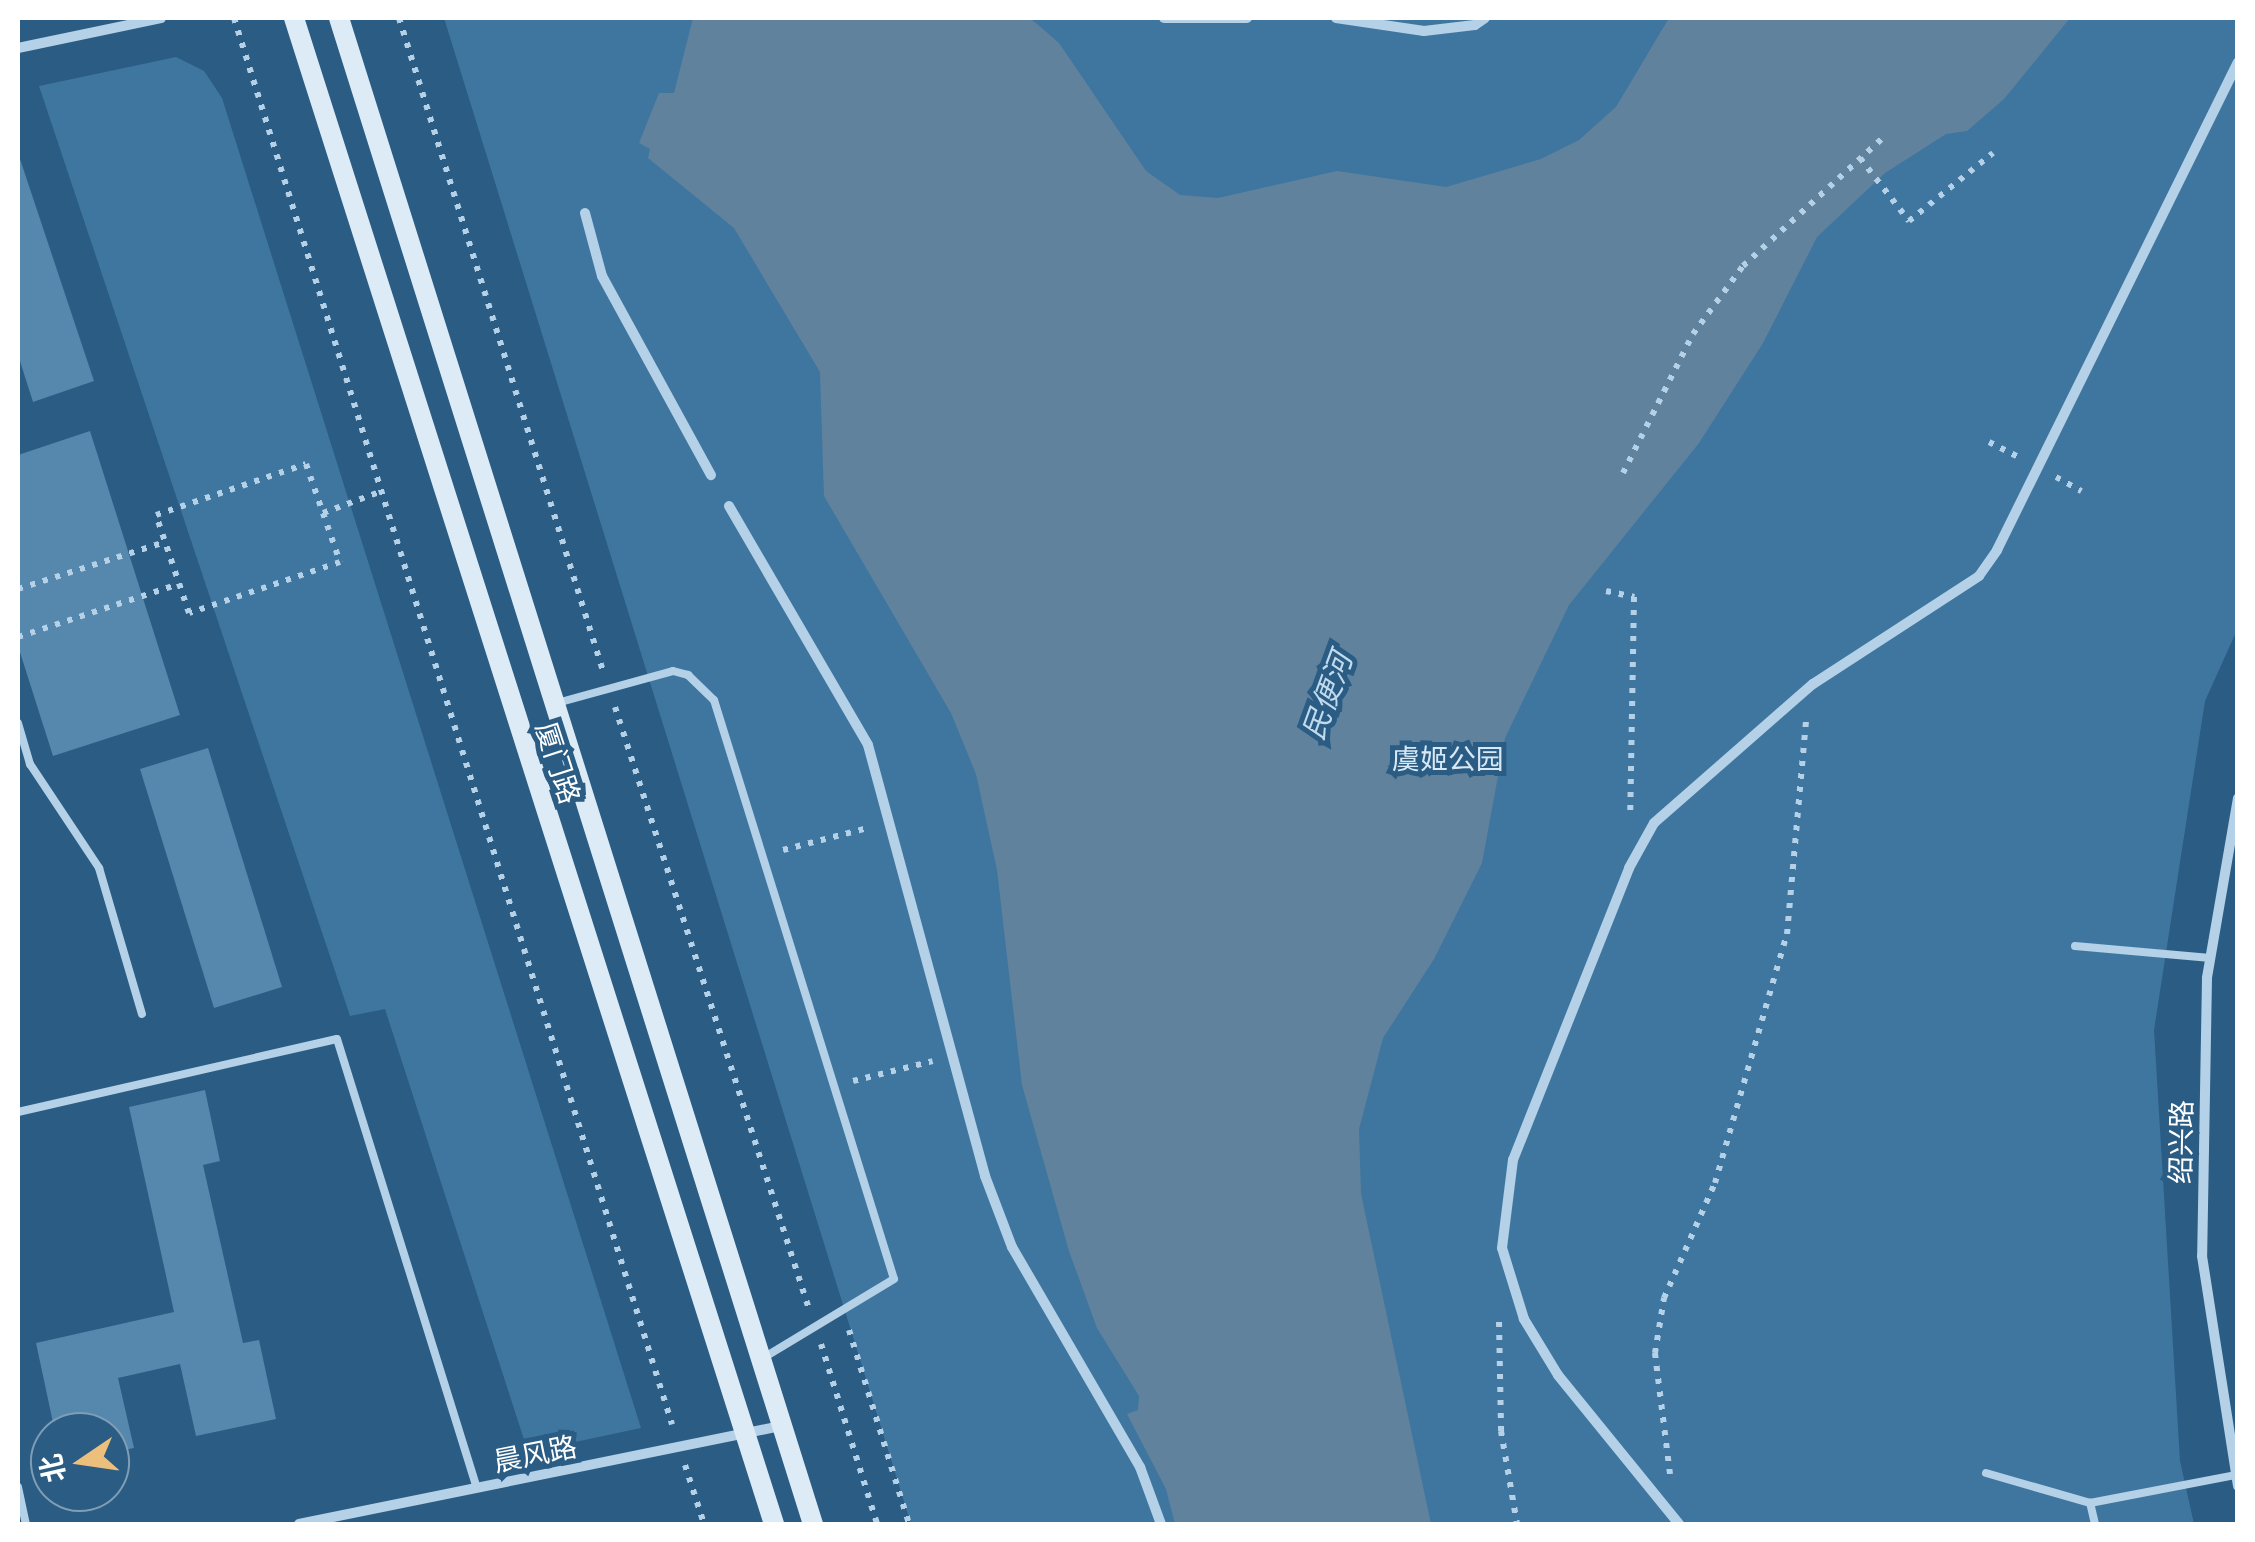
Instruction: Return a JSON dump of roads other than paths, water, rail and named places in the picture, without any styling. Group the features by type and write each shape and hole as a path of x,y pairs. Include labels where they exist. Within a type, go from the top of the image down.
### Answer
{"street":[{"path":"18,48 161,18"},
{"name":"厦门路","path":"294,18 774,1524"},
{"name":"厦门路","path":"339,18 550,705 813,1524"},
{"path":"1164,18 1247,18"},
{"path":"1336,18 1424,31 1475,25 1485,18"},
{"path":"1677,1522 1558,1375 1524,1319 1502,1248 1513,1160 1629,868 1654,824 1812,684 1979,576 2238,62"},
{"path":"585,213 602,276 711,474"},
{"path":"729,506 868,745 985,1176 1012,1247 1140,1467 1162,1524"},
{"name":"绍兴路","path":"2236,1480 2202,1256 2210,958 2238,798"},
{"name":"晨风路","path":"299,1524 780,1426"}],"lane":[{"path":"550,705 674,671 688,674 714,700 894,1279 760,1361"},
{"path":"18,723 30,764 99,868 142,1014"},
{"path":"2076,946 2210,958"},
{"path":"18,1112 338,1038 478,1488"},
{"path":"1986,1473 2090,1503 2236,1480"},
{"path":"18,1488 26,1524"},
{"path":"2090,1503 2095,1524"}],"water":[{"name":"民便河","path":"693,18 1030,18 1059,43 1146,171 1180,195 1218,198 1337,171 1446,187 1541,159 1579,140 1616,107 1669,18 2070,18 2004,99 1967,131 1946,134 1885,173 1817,237 1763,343 1699,443 1569,605 1505,738 1482,863 1434,959 1383,1038 1359,1129 1361,1194 1431,1524 1175,1524 1166,1489 1127,1414 1138,1410 1139,1396 1097,1328 1069,1251 1022,1085 997,870 976,774 951,713 824,496 820,372 734,228 648,158 650,149 639,143 659,93 674,93"}],"park label":[{"name":"虞姬公园","path":"1448,759"}]}
